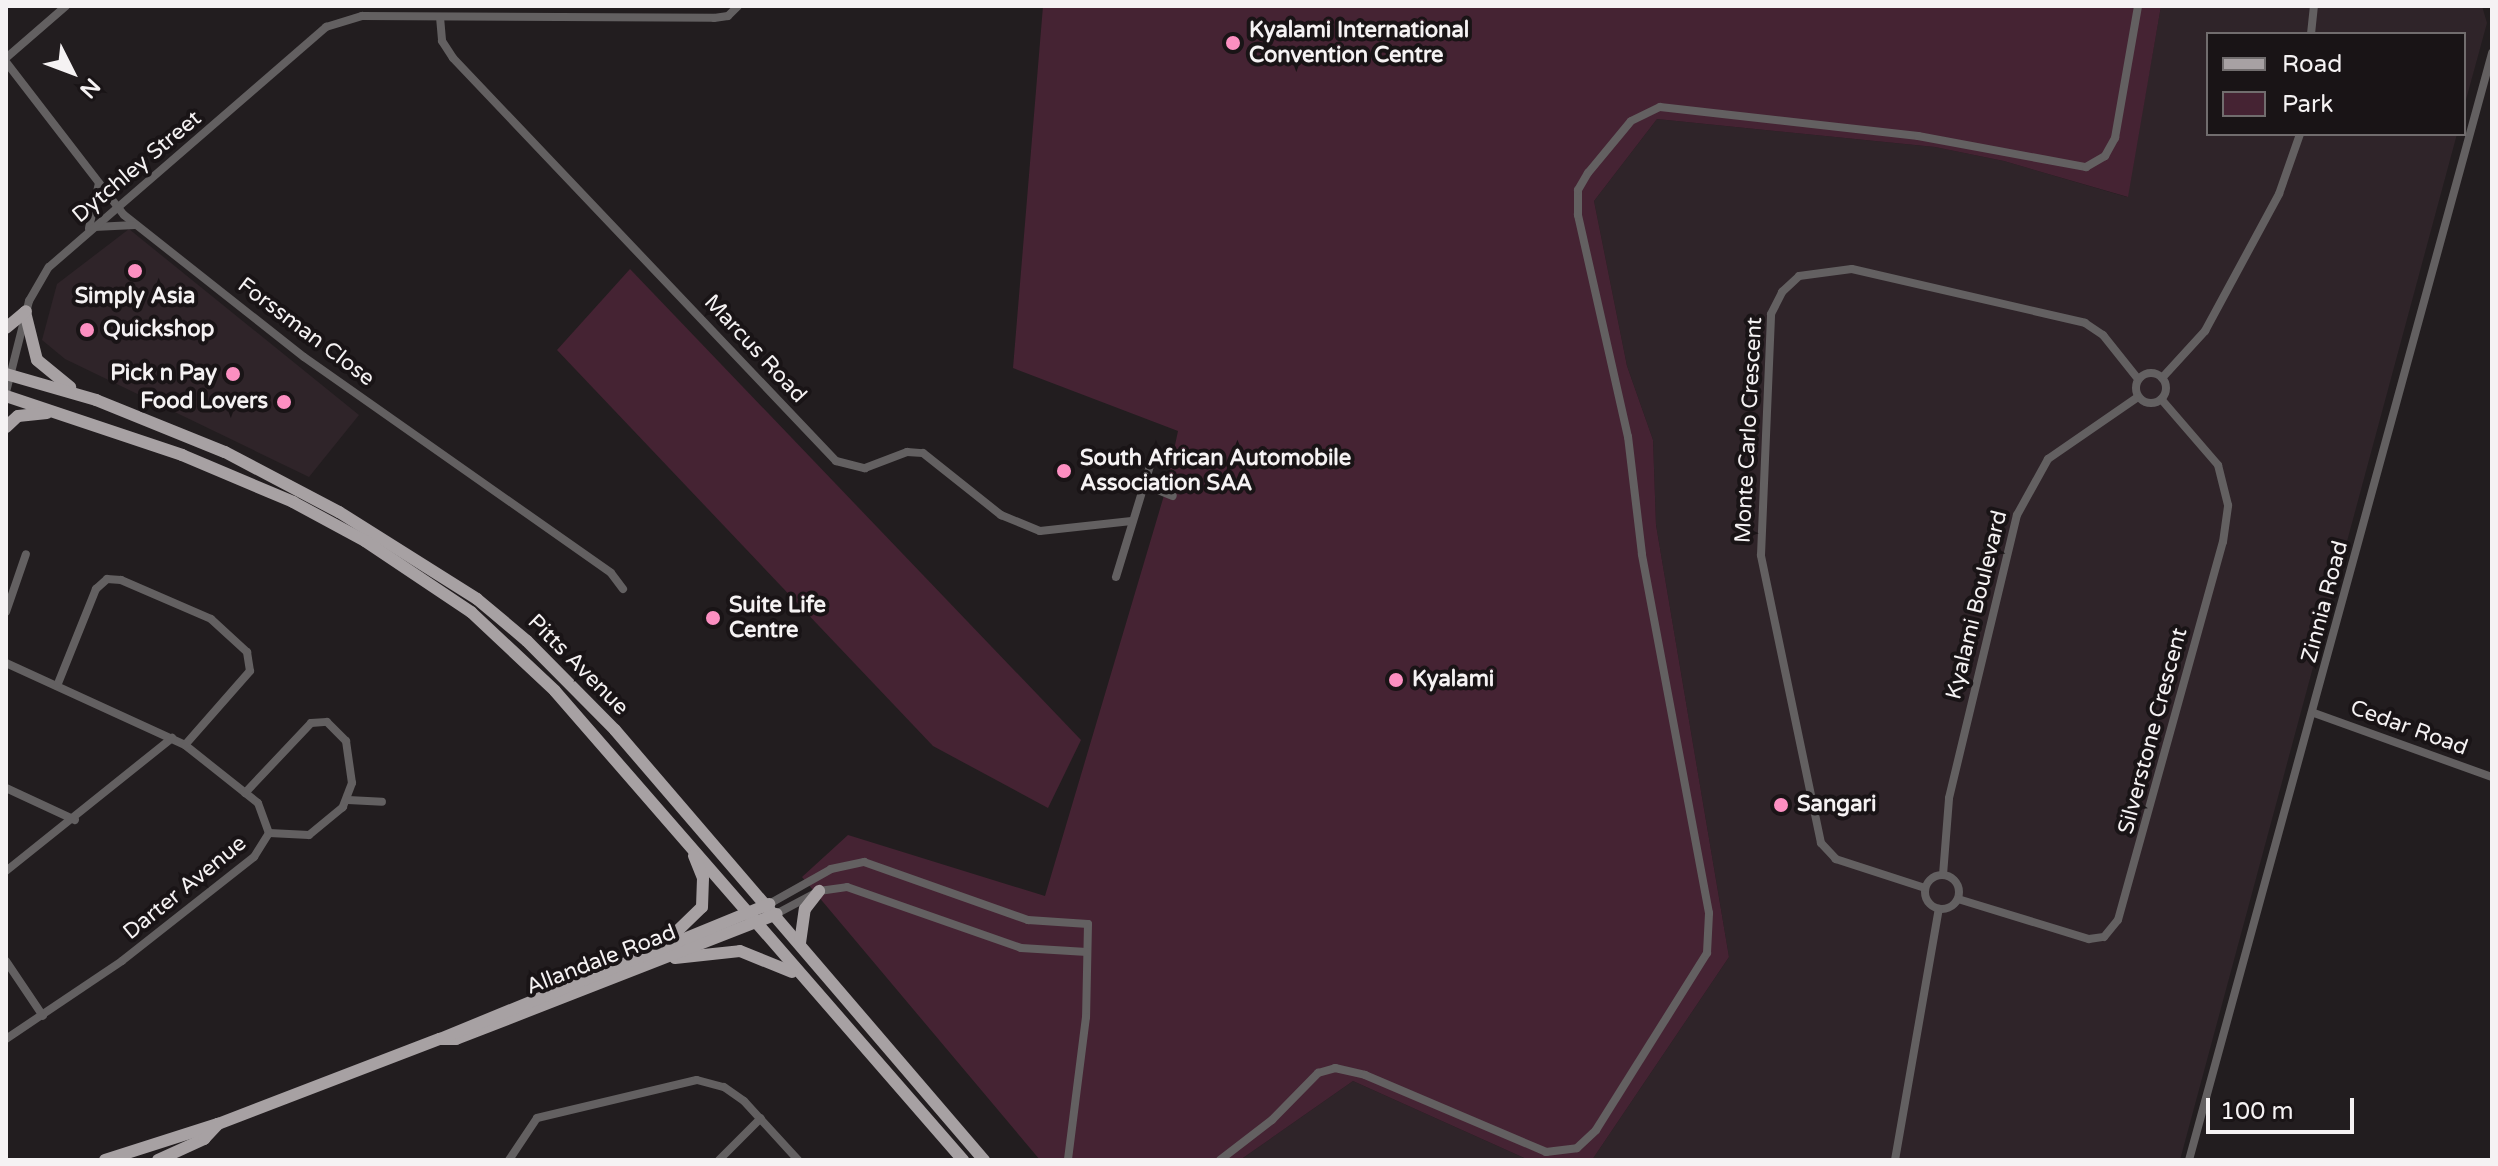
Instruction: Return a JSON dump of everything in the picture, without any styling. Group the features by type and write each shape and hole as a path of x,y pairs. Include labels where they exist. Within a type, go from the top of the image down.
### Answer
{"main road":[{"path":"6,328 26,312 33,349 44,370 96,400"},
{"name":"Pitts Avenue","path":"8,374 96,400 180,432 278,478 477,599 568,679 772,909 984,1160"},
{"name":"Pitts Avenue","path":"6,394 224,471 293,502 423,578 471,612 546,681 753,918 798,975 963,1160"},
{"path":"6,427 29,413 62,414"},
{"path":"654,955 688,925 702,907 703,878 688,843"},
{"path":"800,943 805,909 819,891"},
{"name":"Allandale Road","path":"105,1160 218,1124 772,909"},
{"path":"654,955 740,951 798,975"},
{"name":"Allandale Road","path":"158,1160 204,1139 218,1124"}],"street":[{"path":"6,60 66,6"},
{"path":"580,6 580,17"},
{"path":"440,17 722,17 738,6"},
{"path":"1220,1160 1272,1120 1318,1073 1335,1068 1365,1075 1546,1152 1577,1148 1596,1130 1707,953 1709,913 1642,554 1628,437 1578,215 1578,190 1588,173 1631,121 1660,107 1918,136 2086,167 2105,156 2115,138 2138,6"},
{"path":"2311,32 2314,6"},
{"name":"Dytchley Street","path":"6,394 8,374 26,312 40,278 90,230 313,35 338,21 440,17"},
{"name":"Marcus Road","path":"440,17 442,41 453,58 836,461 865,468 907,452 923,453 1001,515 1040,531 1131,521"},
{"name":"Zinnia Road","path":"2189,1160 2314,713 2492,53"},
{"name":"Forssman Close","path":"6,60 117,207 136,225 304,357 611,573 623,589"},
{"path":"2162,378 2205,331 2279,194 2299,136"},
{"path":"99,183 90,230 136,225"},
{"name":"Monte Carlo Crescent","path":"1925,888 1845,863 1821,843 1761,555 1769,325 1775,305 1790,282 1808,273 1875,273 2085,323 2103,335 2138,379"},
{"path":"2150,372 2162,378 2166,389 2161,399 2149,403 2138,397 2138,379 2150,372"},
{"name":"Kyalami Boulevard","path":"1943,875 1949,798 2017,515 2048,459 2138,397"},
{"name":"Silverstone Crescent","path":"1958,899 2089,939 2104,937 2118,920 2223,542 2228,505 2218,465 2161,399"},
{"path":"1116,577 1153,456"},
{"path":"1143,484 1173,496"},
{"path":"6,612 26,554"},
{"path":"57,686 96,589 107,579 121,580 211,619 247,652 250,671 185,745"},
{"name":"Darter Avenue","path":"6,1039 43,1016 254,857 269,833 263,809 185,745 7,665"},
{"name":"Cedar Road","path":"2314,713 2492,777"},
{"path":"245,793 305,728 321,721 335,727 349,747 348,800 317,832 302,836 269,833"},
{"path":"6,871 75,820 172,738"},
{"path":"6,788 75,820"},
{"path":"348,800 382,802"},
{"path":"772,909 831,869 864,862 1028,920 1088,924 1083,1049 1068,1160"},
{"path":"1943,875 1958,885 1958,899 1939,909 1928,902 1925,888 1943,875"},
{"path":"772,909 819,891 856,889 1021,948 1087,952"},
{"path":"1895,1160 1939,909"},
{"path":"6,961 43,1016"},
{"path":"509,1160 537,1118 683,1080 724,1087 761,1118 798,1160"},
{"path":"719,1160 761,1118"}],"shaded area":[{"path":"2161,6 2482,6 2487,23 2466,100 2466,32 2206,32 2206,136 2456,136 2180,1160 1592,1160 1729,957 1656,525 1653,440 1627,366 1594,201 1657,119 1935,147 2004,161 2127,197"},
{"path":"129,229 359,415 309,477 65,359 42,340 57,284"},
{"path":"1353,1081 1529,1160 1240,1160"}],"green space":[{"name":"Kyalami","path":"1043,6 2161,6 2128,197 2004,161 1935,147 1657,119 1594,201 1627,366 1653,440 1656,525 1729,957 1592,1160 1529,1160 1353,1081 1240,1160 1040,1160 802,877 848,835 1045,896 1165,492 1178,431 1013,368"},
{"path":"630,269 1081,740 1048,808 933,746 557,350"}],"place":[{"name":"Kyalami International Convention Centre","path":"1233,43"},
{"name":"Simply Asia","path":"135,271"},
{"name":"Quickshop","path":"87,330"},
{"name":"Pick n Pay","path":"233,374"},
{"name":"Food Lovers","path":"284,402"},
{"name":"South African Automobile Association SAA","path":"1064,471"},
{"name":"Suite Life Centre","path":"713,618"},
{"name":"Kyalami","path":"1396,680"},
{"name":"Sangari","path":"1781,805"}]}
